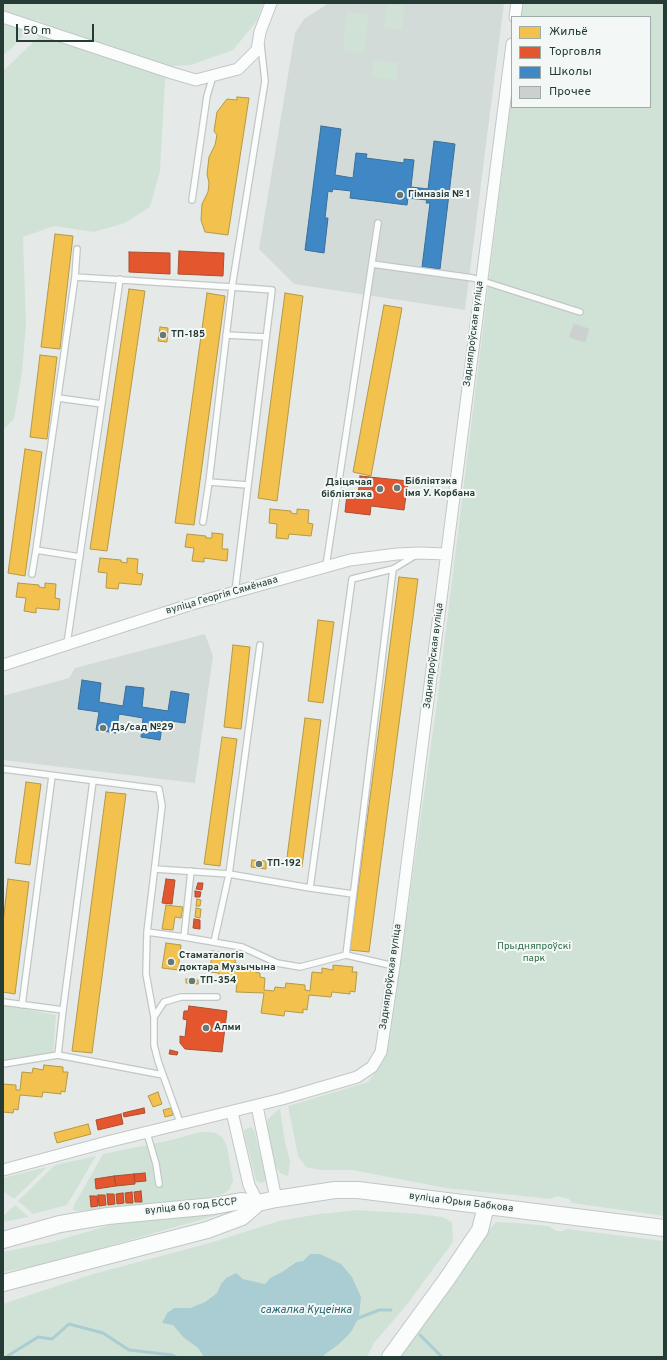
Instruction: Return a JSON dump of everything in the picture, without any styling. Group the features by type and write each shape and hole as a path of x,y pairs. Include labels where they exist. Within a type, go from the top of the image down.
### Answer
{"main road":[{"name":"вуліца Юрыя Бабкова","path":"258,1204 276,1199 335,1190 358,1190 664,1228"},
{"name":"вуліца 60 год БССР","path":"3,1240 60,1224 108,1216 214,1206 241,1201 258,1204"},
{"name":"вуліца 60 год БССР","path":"3,1282 207,1230 242,1217 258,1204"},
{"path":"390,1357 447,1279 480,1230 486,1206"}],"street":[{"path":"3,17 196,80 238,69 257,50 260,32 271,3"},
{"path":"516,16 517,3"},
{"name":"Задняпроўская вуліца","path":"3,1170 257,1106 357,1077 372,1067 381,1052 394,966 511,52"},
{"name":"вуліца Георгія Сямёнава","path":"3,665 192,604 326,566 350,560 419,553 446,554"},
{"path":"257,1106 276,1199"},
{"path":"232,1112 249,1185 258,1204"}],"lane":[{"path":"203,522 210,482 232,287 265,81 260,32"},
{"path":"192,200 207,96 213,75"},
{"path":"326,566 378,223"},
{"path":"32,574 75,277 77,249"},
{"path":"372,264 481,280 580,312"},
{"path":"75,277 272,290 235,592"},
{"path":"67,645 120,279"},
{"path":"226,335 266,337"},
{"path":"58,398 102,404"},
{"path":"210,482 248,486"},
{"path":"36,550 80,557"},
{"path":"310,888 352,579 393,569 419,553"},
{"path":"346,955 393,569"},
{"path":"214,942 229,874 260,645"},
{"path":"3,769 159,789 162,806 147,932 146,974 154,1016 154,1045 181,1125"},
{"path":"22,1005 52,776"},
{"path":"58,1055 93,781"},
{"path":"155,869 229,874 353,894"},
{"path":"184,937 191,871"},
{"path":"147,932 242,947 277,963 300,966 346,955 394,966"},
{"path":"154,1016 164,1002 180,997 217,997"},
{"path":"3,1002 63,1010"},
{"path":"3,1064 58,1055 163,1075"},
{"path":"147,1133 156,1164 159,1184"}],"shaded area":[{"path":"329,3 504,3 465,310 294,284 259,249 295,33 304,19"},
{"name":"Дз/сад №29","path":"205,634 213,656 195,783 3,760 3,696 69,678 75,668"}],"green space":[{"path":"3,3 263,3 257,21 233,50 191,65 174,66 165,80 160,171 150,207 125,223 94,232 54,226 23,237 26,325 22,372 14,419 3,430 3,71 50,26 36,20 11,49 3,55"},
{"name":"Прыдняпроўскі парк","path":"523,3 664,3 664,1216 572,1203 569,1199 558,1196 550,1199 446,1188 352,1170 320,1170 306,1167 298,1156 288,1106 368,1082 383,1062 390,1037 438,695 511,100 511,108 651,108 651,16 521,16"},
{"path":"387,4 404,6 402,30 384,28"},
{"path":"347,12 368,15 364,54 343,51"},
{"path":"374,60 398,63 396,80 372,77"},
{"path":"3,1005 56,1015 53,1056 3,1064"},
{"path":"280,1108 285,1142 290,1161 288,1176 280,1173 272,1160 266,1133 268,1119"},
{"path":"251,1127 254,1130 266,1178 264,1182 261,1183 256,1181 244,1133 244,1130"},
{"path":"201,1132 216,1133 222,1137 227,1146 233,1180 230,1189 225,1193 215,1197 118,1208 78,1211 73,1210 74,1205 103,1154 167,1141"},
{"path":"96,1156 67,1205 33,1214 18,1201 55,1165"},
{"path":"47,1167 14,1199 3,1191 3,1178"},
{"path":"15,1205 29,1217 3,1222 3,1216"},
{"path":"241,1208 43,1264 3,1272 3,1252 52,1242 114,1224"},
{"path":"357,1210 420,1214 442,1217 452,1222 453,1242 408,1303 374,1343 367,1357 324,1357 324,1355 338,1345 310,1254 303,1261 295,1262 282,1272 270,1278 265,1284 243,1279 235,1273 221,1284 217,1293 205,1302 190,1308 174,1308 173,1325 183,1337 198,1348 204,1357 3,1357 3,1304 93,1274 210,1243 279,1221 319,1214"},
{"path":"496,1222 549,1226 556,1231 567,1229 664,1241 664,1357 398,1357"}],"water":[{"name":"сажалка Куцеінка","path":"310,1254 320,1254 341,1264 352,1277 361,1297 359,1317 351,1332 338,1345 324,1355 324,1357 204,1357 198,1348 183,1337 173,1325 162,1323 167,1313 174,1308 190,1308 205,1302 217,1293 221,1284 226,1278 236,1273 243,1279 265,1284 270,1278 296,1262 303,1261"}],"building: Жильё":[{"path":"237,97 249,98 228,235 205,232 201,220 202,204 208,192 209,183 207,174 209,157 215,145 217,135 214,131 217,112 227,99 237,100"},
{"path":"55,234 73,236 60,349 41,347"},
{"path":"129,289 145,291 107,551 90,549"},
{"path":"207,293 225,296 194,525 175,523"},
{"path":"285,293 303,296 277,501 258,498"},
{"path":"384,305 402,308 371,476 353,472"},
{"name":"ТП-185","path":"160,327 168,328 167,342 158,341"},
{"path":"40,355 57,357 47,439 30,437"},
{"path":"25,449 42,452 25,576 8,573"},
{"path":"270,509 291,511 291,513 297,514 297,509 309,510 308,523 313,524 311,536 289,534 288,539 276,538 277,524 269,523"},
{"path":"212,533 223,534 222,549 228,549 227,561 204,558 204,562 192,561 194,548 185,547 187,534 212,538"},
{"path":"100,558 121,560 121,562 127,563 127,558 138,559 137,573 143,574 141,585 119,583 118,589 106,588 107,573 98,572"},
{"path":"399,577 418,579 369,952 350,950"},
{"path":"18,583 39,585 39,587 45,588 45,583 56,584 55,598 60,599 59,610 36,608 36,613 24,611 26,598 16,597"},
{"path":"318,620 334,622 323,703 308,701"},
{"path":"233,645 250,647 241,729 224,727"},
{"path":"305,718 321,720 302,867 286,865"},
{"path":"222,737 237,739 220,866 204,864"},
{"path":"26,782 41,784 30,865 15,863"},
{"path":"106,792 126,794 92,1053 72,1051"},
{"name":"ТП-192","path":"252,860 266,861 266,869 251,867"},
{"path":"8,879 29,882 15,994 3,992 3,923"},
{"path":"197,899 201,900 200,906 196,906"},
{"path":"166,905 183,907 181,918 175,917 173,930 162,929"},
{"path":"196,908 201,909 200,918 195,917"},
{"name":"Стаматалогія доктара Музычына","path":"166,943 181,945 178,970 162,968"},
{"path":"212,951 236,954 235,963 250,965 250,968 256,969 255,972 260,973 260,977 265,978 264,990 274,991 275,987 285,988 286,983 305,985 305,990 310,991 312,972 322,973 322,968 333,970 333,965 353,967 352,972 357,972 355,992 350,991 350,994 332,992 331,997 309,995 307,1010 303,1009 303,1013 285,1011 284,1016 261,1013 264,993 236,992 237,982 218,980 219,973 210,972"},
{"name":"ТП-354","path":"186,979 198,980 198,984 186,983"},
{"path":"44,1065 63,1067 63,1072 68,1072 65,1092 61,1091 61,1094 43,1092 42,1097 20,1095 18,1110 14,1109 13,1113 3,1112 3,1084 16,1085 16,1090 20,1090 22,1072 32,1073 33,1068 43,1070"},
{"path":"158,1092 162,1104 153,1107 148,1096"},
{"path":"171,1108 173,1115 165,1117 163,1110"},
{"path":"88,1124 91,1134 57,1143 54,1133"}],"building: Торговля":[{"path":"179,251 224,253 223,276 178,274"},
{"path":"129,252 170,253 170,274 129,272"},
{"path":"360,476 408,481 404,510 371,506 370,515 345,512 347,494 358,495"},
{"path":"166,879 175,880 172,904 162,903"},
{"path":"198,883 203,883 202,890 196,889"},
{"path":"195,891 201,892 200,897 195,897"},
{"path":"194,919 200,920 200,929 193,928"},
{"name":"Алми","path":"189,1006 227,1011 222,1052 185,1049 180,1043 180,1036 185,1037 187,1020 183,1019 184,1011 188,1011"},
{"path":"170,1050 178,1052 177,1055 169,1054"},
{"path":"144,1108 145,1113 124,1117 123,1113"},
{"path":"121,1114 123,1124 98,1130 96,1120"},
{"path":"145,1173 146,1181 135,1182 134,1174"},
{"path":"134,1174 135,1184 116,1186 114,1176"},
{"path":"114,1176 116,1186 96,1189 95,1179"},
{"path":"141,1191 142,1202 135,1202 134,1192"},
{"path":"132,1192 133,1203 126,1203 125,1193"},
{"path":"123,1193 124,1203 117,1204 116,1194"},
{"path":"107,1194 114,1194 115,1204 108,1205"},
{"path":"98,1195 105,1195 106,1205 99,1206"},
{"path":"90,1196 97,1196 98,1206 91,1207"}],"building: Школы":[{"name":"Гімназія № 1","path":"321,126 341,129 335,175 353,178 356,153 367,154 366,158 404,163 404,159 414,160 411,187 428,189 434,141 455,144 440,269 422,267 430,203 426,203 427,200 408,198 407,205 350,198 351,191 333,189 332,192 328,191 325,218 328,218 324,253 305,250"},
{"path":"82,680 101,683 99,702 123,706 126,686 144,688 142,707 168,711 171,691 189,694 185,723 163,720 160,740 141,737 143,718 119,714 116,733 96,730 99,712 78,709"}],"building: Прочее":[{"path":"574,324 589,329 585,342 569,337"}],"waterway":[{"path":"356,1319 379,1310 391,1310"},
{"path":"6,1357 38,1337 52,1339 69,1324 103,1333 129,1350 172,1355 176,1357"},
{"path":"420,1335 442,1357"}],"place":[{"name":"Гімназія № 1","path":"400,195"},
{"name":"ТП-185","path":"163,335"},
{"name":"Бібліятэка імя У. Корбана","path":"397,488"},
{"name":"Дзіцячая бібліятэка","path":"380,489"},
{"name":"Дз/сад №29","path":"103,728"},
{"name":"ТП-192","path":"259,864"},
{"name":"Стаматалогія доктара Музычына","path":"171,962"},
{"name":"ТП-354","path":"192,981"},
{"name":"Алми","path":"206,1028"}]}
